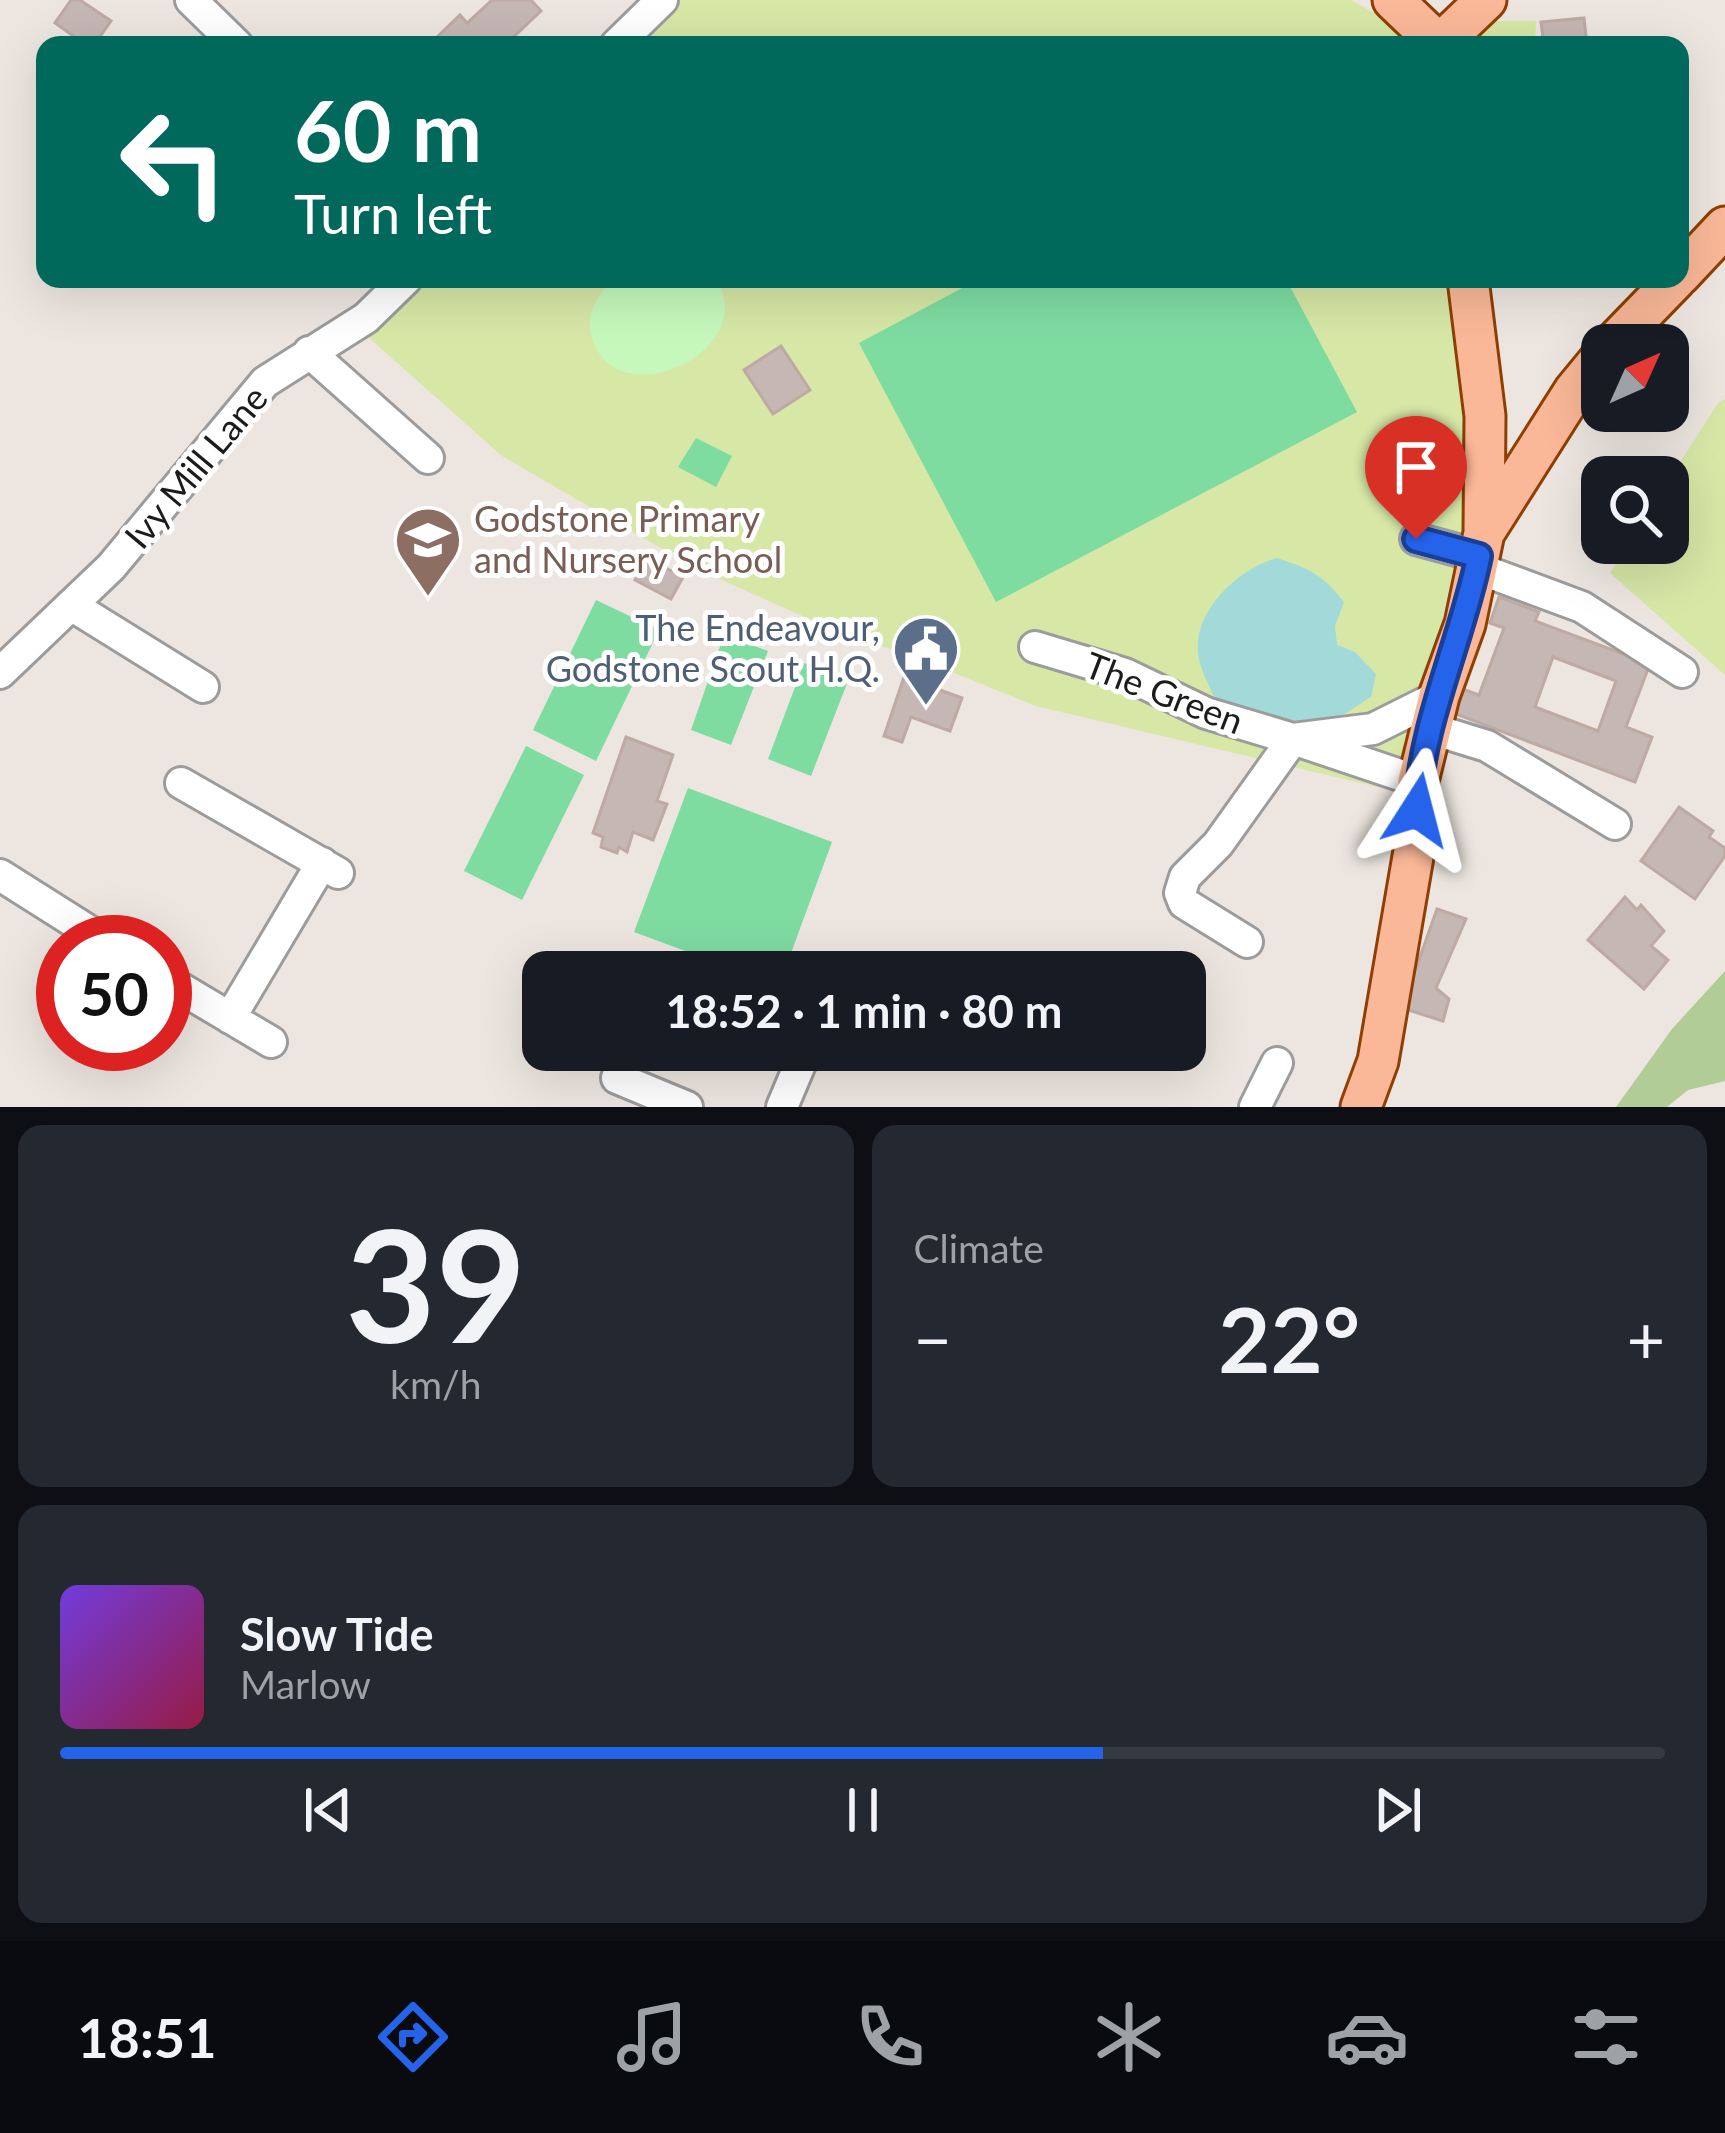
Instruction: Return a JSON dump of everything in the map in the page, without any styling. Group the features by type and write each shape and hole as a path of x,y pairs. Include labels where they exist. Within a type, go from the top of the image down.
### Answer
{"main road":[{"path":"1393,0 1431,36"},
{"path":"1449,36 1486,0"},
{"path":"1689,265 1725,227"},
{"path":"1361,1107 1378,1061 1416,838 1418,781 1465,623 1480,552 1485,416 1469,288"},
{"path":"1632,324 1667,288"},
{"path":"1480,552 1581,382"},
{"path":"1485,416 1552,428"}],"street":[{"path":"191,0 228,36"},
{"path":"625,36 662,0"},
{"name":"Ivy Mill Lane","path":"2,666 111,567 266,382 366,318 397,288"},
{"path":"309,352 428,458"},
{"path":"1416,539 1480,552 1582,607 1682,672"},
{"path":"71,605 202,686"},
{"name":"The Green","path":"1035,647 1125,674 1206,713 1418,781"},
{"name":"The Green","path":"1293,740 1372,729 1415,711 1435,712"},
{"path":"1435,712 1615,824"},
{"path":"1247,942 1184,904 1180,893 1185,877 1218,844 1293,740"},
{"path":"181,783 330,868 230,1018"},
{"path":"0,875 63,915"},
{"path":"192,995 271,1042"},
{"path":"1255,1107 1277,1063"},
{"path":"782,1107 797,1071"},
{"path":"617,1078 687,1107"}],"green space":[{"path":"675,0 1351,0 1415,36 640,36"},
{"path":"1486,21 1536,21 1535,36 1478,36"},
{"path":"417,288 1455,288 1475,475 1403,793 1036,706 910,655 843,634 697,569 502,456 359,329 384,316"},
{"path":"605,288 719,288 725,306 719,330 703,351 680,366 654,374 628,373 606,361 592,338 590,321"},
{"path":"962,288 1291,288 1357,412 996,602 859,343"},
{"path":"1725,399 1725,675 1610,573 1616,564 1689,564 1689,456 1684,456"},
{"path":"696,438 732,456 716,487 678,467"},
{"path":"596,600 659,630 596,761 533,730"},
{"path":"724,635 768,651 731,745 691,730"},
{"path":"804,663 848,681 811,776 768,759"},
{"path":"526,746 584,775 522,900 464,871"},
{"path":"688,788 832,842 792,951 685,951 634,932"},
{"path":"1725,971 1725,1081 1688,1090 1667,1107 1616,1107 1672,1029"}],"water":[{"path":"1277,558 1315,574 1344,602 1335,626 1337,645 1355,652 1376,674 1371,697 1337,717 1291,721 1243,708 1214,697 1202,669 1198,643 1209,610 1232,583"}],"building":[{"path":"71,0 80,0 111,21 100,36 73,36 55,23"},
{"path":"492,0 531,0 541,11 515,36 438,36 460,15 467,23"},
{"path":"1584,18 1586,36 1543,36 1541,22"},
{"path":"781,346 810,390 773,414 744,370"},
{"path":"647,558 683,577 671,599 635,580"},
{"path":"1499,597 1539,612 1535,621 1650,664 1626,727 1652,737 1635,782 1453,713 1462,689 1479,695 1504,628 1490,623","holes":["1553,657 1616,681 1598,731 1535,707"]},
{"name":"The Endeavour, Godstone Scout H.Q.","path":"904,677 962,698 950,731 911,717 902,742 884,736"},
{"path":"626,737 673,755 657,801 667,804 653,840 633,832 627,852 619,847 617,853 601,847 603,837 593,833"},
{"path":"1679,807 1713,831 1709,837 1725,848 1725,856 1695,899 1641,861"},
{"path":"1625,897 1637,910 1641,905 1664,931 1651,946 1668,960 1644,989 1588,940"},
{"path":"1437,909 1466,919 1436,988 1449,999 1443,1021 1402,1008"}],"place":[{"name":"Godstone Primary and Nursery School","path":"428,599"},
{"name":"The Endeavour, Godstone Scout H.Q.","path":"926,708"}],"route":[{"path":"1416,539 1479,556 1465,623 1439,696 1418,781 1417,810"}]}
